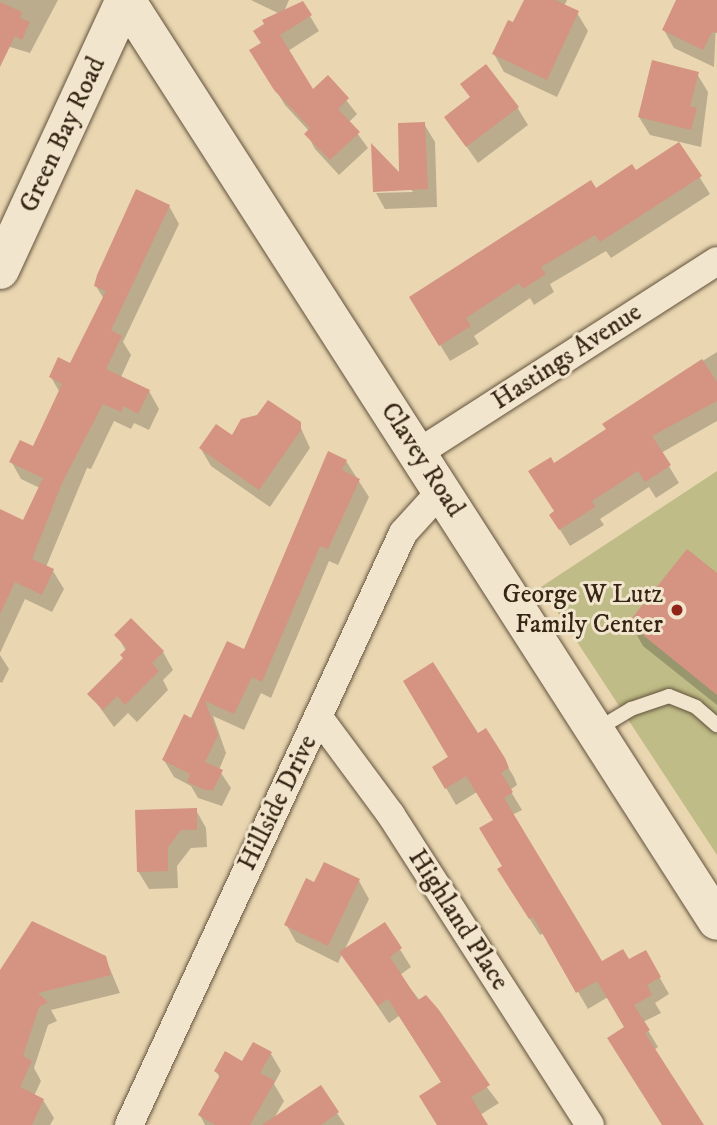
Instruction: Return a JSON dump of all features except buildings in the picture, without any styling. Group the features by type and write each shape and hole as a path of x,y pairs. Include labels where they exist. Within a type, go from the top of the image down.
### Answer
{"main road":[{"name":"Green Bay Road","path":"0,271 125,0"},
{"name":"Clavey Road","path":"125,0 717,921"}],"street":[{"name":"Hastings Avenue","path":"418,453 717,261"},
{"name":"Hillside Drive","path":"129,1125 281,790 320,719 402,533 442,490"},
{"name":"Highland Place","path":"320,719 391,815 590,1125"}],"lane":[{"path":"595,731 631,709 669,696 696,707 717,725"}],"shaded area":[{"path":"717,471 717,855 541,587"}],"place":[{"name":"George W Lutz Family Center","path":"677,610"}]}
